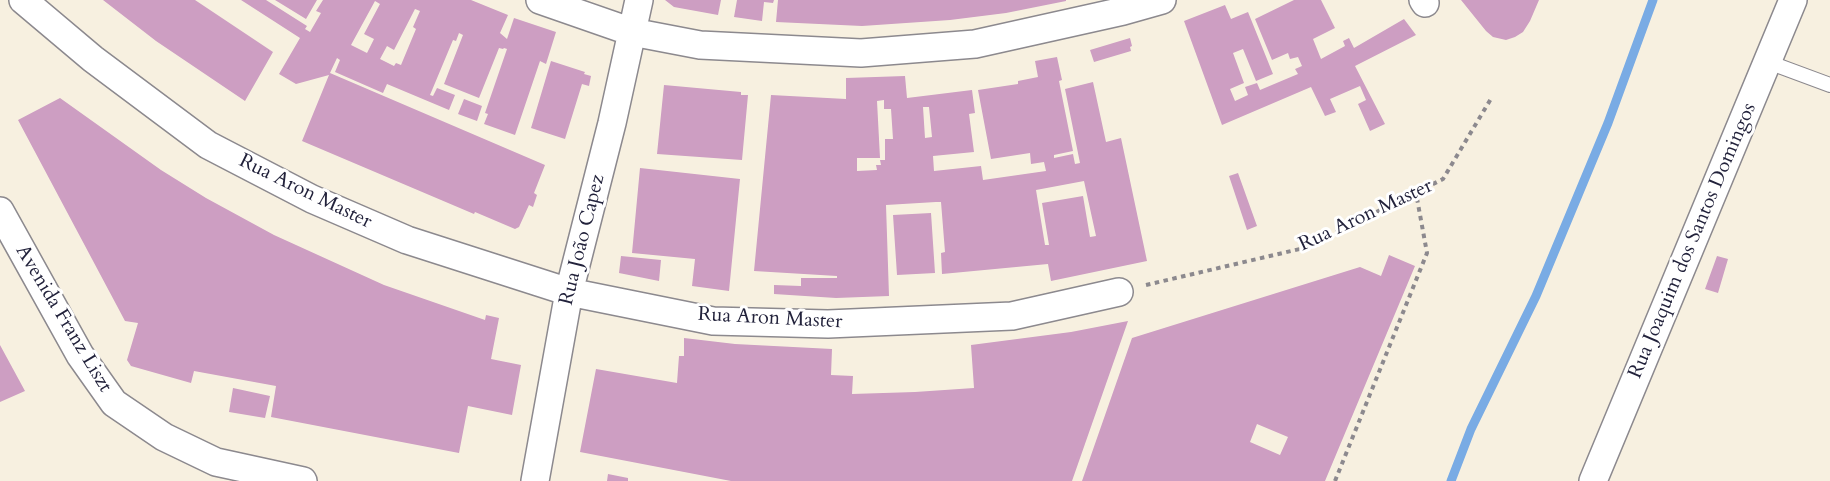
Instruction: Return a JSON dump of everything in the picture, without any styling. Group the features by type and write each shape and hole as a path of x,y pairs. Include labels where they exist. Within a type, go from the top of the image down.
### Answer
{"street":[{"name":"Rua Aron Master","path":"23,0 93,59 208,145 312,199 407,240 569,292 713,321 828,324 1012,316 1119,292"},
{"path":"540,0 632,32 700,45 861,53 975,44 1162,0"},
{"name":"Rua João Capez","path":"535,481 569,292 639,0"},
{"name":"Rua Joaquim dos Santos Domingos","path":"1593,481 1793,0"},
{"name":"Avenida Franz Liszt","path":"0,211 80,355 114,403 164,437 216,462 303,481"}],"lane":[{"path":"1768,62 1830,85"}],"path":[{"name":"Rua Aron Master","path":"1119,292 1304,248 1443,179 1492,97"},
{"path":"1335,481 1427,253 1416,193"}],"building":[{"path":"103,0 195,0 273,52 245,101 156,41"},
{"path":"241,0 266,0 307,26 305,29 310,32 321,13 316,11 323,0 471,0 508,15 500,33 507,39 514,18 556,32 546,64 540,61 515,135 484,124 488,114 485,113 507,49 499,48 479,98 444,84 463,35 459,33 456,41 453,40 430,95 433,96 437,88 455,95 449,110 387,84 383,93 335,72 340,60 337,58 330,73 545,165 534,193 537,195 533,207 529,205 519,227 515,229 475,212 474,214 302,141 329,75 296,84 279,74 300,38","holes":["375,1 380,4 364,34 374,39 367,53 351,45","415,9 420,11 413,27 416,29 401,65 396,63 394,66 380,59 387,46 394,50"]},
{"path":"275,0 317,0 306,19"},
{"path":"665,0 721,0 718,15 674,7"},
{"path":"737,0 774,0 773,3 764,2 762,21 734,17"},
{"path":"778,0 1066,1 1006,13 950,20 862,26 776,22"},
{"path":"1294,0 1321,0 1335,28 1313,39 1321,59 1345,46 1343,41 1349,38 1354,48 1404,19 1416,35 1355,66 1385,124 1370,131 1358,104 1366,100 1360,86 1330,99 1336,112 1325,116 1311,87 1222,125 1184,21 1225,5 1231,19 1248,12 1273,74 1256,81 1243,49 1233,53 1244,83 1230,89 1235,101 1248,95 1245,87 1257,83 1260,90 1298,74 1295,69 1302,66 1298,57 1290,59 1288,53 1272,60 1255,19"},
{"path":"1461,0 1539,0 1523,32 1506,40 1493,37 1486,31"},
{"path":"1130,38 1131,51 1094,62 1090,50"},
{"path":"1057,57 1062,80 1059,81 1073,151 1054,155 1054,158 1073,154 1075,164 1080,163 1065,89 1093,82 1106,142 1121,138 1147,261 1051,281 1048,264 942,274 941,253 945,252 941,202 936,202 886,205 889,296 836,298 774,294 774,285 801,286 801,278 837,278 837,276 754,271 771,95 846,99 846,78 905,76 907,98 972,90 975,113 969,114 974,152 933,156 934,171 981,166 983,180 1046,171 1044,162 1031,164 1030,153 991,159 978,90 1018,84 1018,81 1038,77 1035,61","holes":["884,100 884,109 891,109 893,139 885,139 885,160 880,160 881,165 876,165 877,170 857,171 857,158 880,158 877,101","923,107 929,107 932,137 925,138","1084,181 1096,236 1090,237 1083,196 1042,203 1049,245 1045,245 1036,190"]},
{"path":"551,61 591,76 589,86 582,84 565,139 531,128"},
{"path":"664,85 741,92 741,95 748,95 742,160 657,154"},
{"path":"60,98 161,170 206,198 274,235 384,285 485,320 486,315 499,318 491,359 521,365 512,415 468,406 459,453 271,417 276,386 194,371 191,383 131,366 127,360 138,323 125,321 18,120"},
{"path":"464,99 482,106 477,121 458,114"},
{"path":"640,168 740,179 729,291 692,286 695,259 632,253"},
{"path":"1238,173 1257,226 1247,230 1229,176"},
{"path":"931,213 935,273 897,275 893,215"},
{"path":"1389,255 1415,266 1325,481 1082,481 1132,338 1360,267 1381,276","holes":["1257,424 1288,437 1280,455 1250,442"]},
{"path":"621,256 661,260 659,281 619,273"},
{"path":"1717,256 1728,259 1718,293 1705,289"},
{"path":"1128,321 1072,481 731,481 580,452 596,369 677,383 679,356 684,356 684,338 735,344 832,349 831,375 853,376 852,394 915,392 974,388 971,345 1071,332"},
{"path":"0,345 25,391 0,402"},
{"path":"233,388 270,396 265,418 229,412"},
{"path":"608,474 628,478 628,481 607,481"}],"waterway":[{"path":"1451,481 1471,429 1536,296 1608,123 1653,0"}]}
